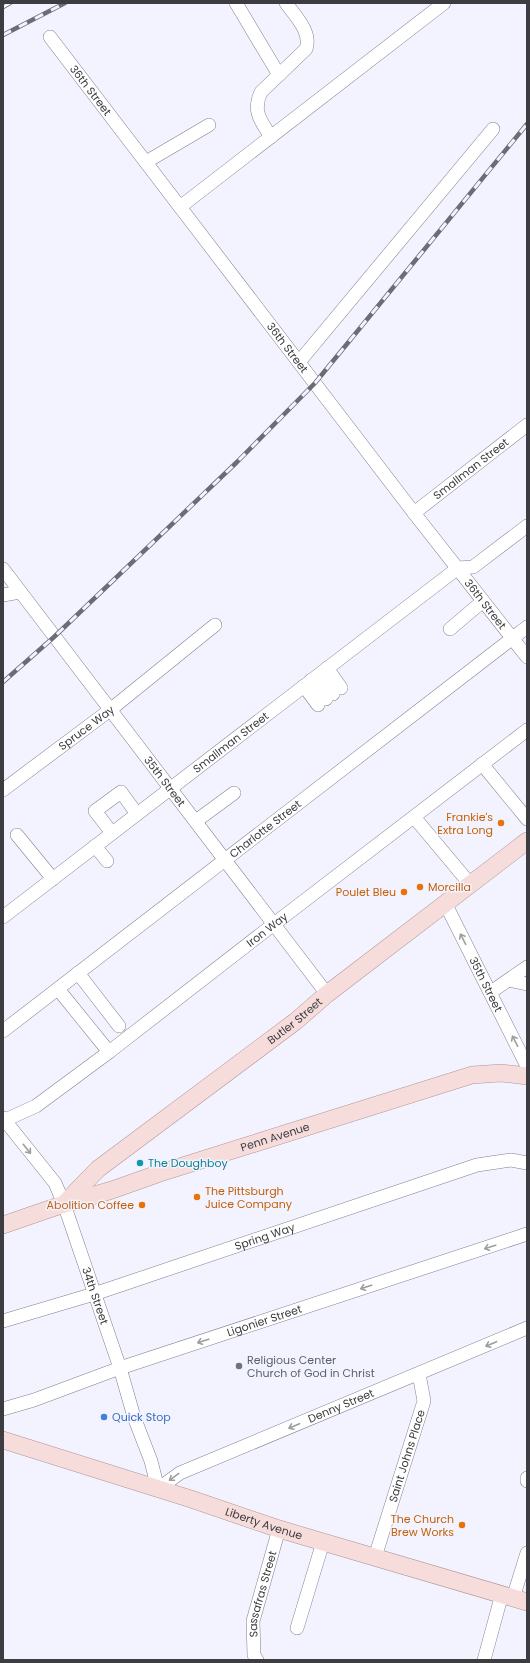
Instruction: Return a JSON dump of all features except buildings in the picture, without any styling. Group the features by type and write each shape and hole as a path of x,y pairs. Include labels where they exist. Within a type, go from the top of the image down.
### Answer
{"main road":[{"name":"Butler Street","path":"64,1204 98,1169 296,1021 327,994 527,841"},
{"name":"Penn Avenue","path":"3,1225 64,1204 472,1076 501,1073 527,1076"},
{"name":"Liberty Avenue","path":"3,1440 279,1529 514,1598"}],"street":[{"path":"236,3 279,75"},
{"path":"271,137 261,121 256,109 257,101 261,92 306,49 308,42 302,27 286,3"},
{"path":"180,207 444,3"},
{"name":"36th Street","path":"50,37 414,513 527,657"},
{"path":"146,162 209,125"},
{"path":"299,362 493,130"},
{"name":"Smallman Street","path":"414,513 527,425"},
{"path":"458,568 473,568 527,526"},
{"name":"Smallman Street","path":"3,916 458,568"},
{"name":"35th Street","path":"3,570 327,994"},
{"path":"3,595 20,592"},
{"path":"450,629 483,601"},
{"name":"Spruce Way","path":"3,790 110,710 215,625"},
{"name":"Charlotte Street","path":"3,1031 527,627"},
{"path":"315,677 329,696 315,677"},
{"name":"Iron Way","path":"3,1120 36,1106 109,1052 527,730"},
{"path":"482,764 527,819"},
{"path":"112,833 95,811 121,792 137,814"},
{"path":"196,821 234,793"},
{"path":"414,817 470,884"},
{"path":"17,835 53,879"},
{"path":"95,846 107,861"},
{"name":"35th Street","path":"445,903 527,1066"},
{"path":"491,992 527,967"},
{"path":"78,973 119,1026"},
{"path":"508,980 527,984"},
{"path":"58,989 109,1052"},
{"name":"34th Street","path":"3,1120 55,1183 64,1204 120,1368 134,1417 151,1461 158,1489"},
{"name":"Spring Way","path":"3,1321 94,1294 477,1165 511,1160 527,1163"},
{"name":"Ligonier Street","path":"3,1409 34,1400 120,1368 527,1234"},
{"name":"Denny Street","path":"158,1489 180,1473 419,1374 523,1333"},
{"name":"Saint Johns Place","path":"375,1557 424,1401 419,1374"},
{"name":"Sassafras Street","path":"256,1660 254,1655 253,1621 279,1529"},
{"path":"296,1628 323,1542"},
{"path":"484,1660 514,1598 527,1553"}],"railway":[{"path":"3,7 10,3"},
{"path":"3,35 65,3"},
{"path":"3,682 54,637 237,462 315,383 527,124"}],"place":[{"name":"Frankie's Extra Long","path":"501,823"},
{"name":"Morcilla","path":"420,887"},
{"name":"Poulet Bleu","path":"404,892"},
{"name":"The Doughboy","path":"140,1163"},
{"name":"The Pittsburgh Juice Company","path":"197,1197"},
{"name":"Abolition Coffee","path":"142,1205"},
{"name":"Religious Center Church of God in Christ","path":"239,1366"},
{"name":"Quick Stop","path":"104,1417"},
{"name":"The Church Brew Works","path":"462,1525"}]}
